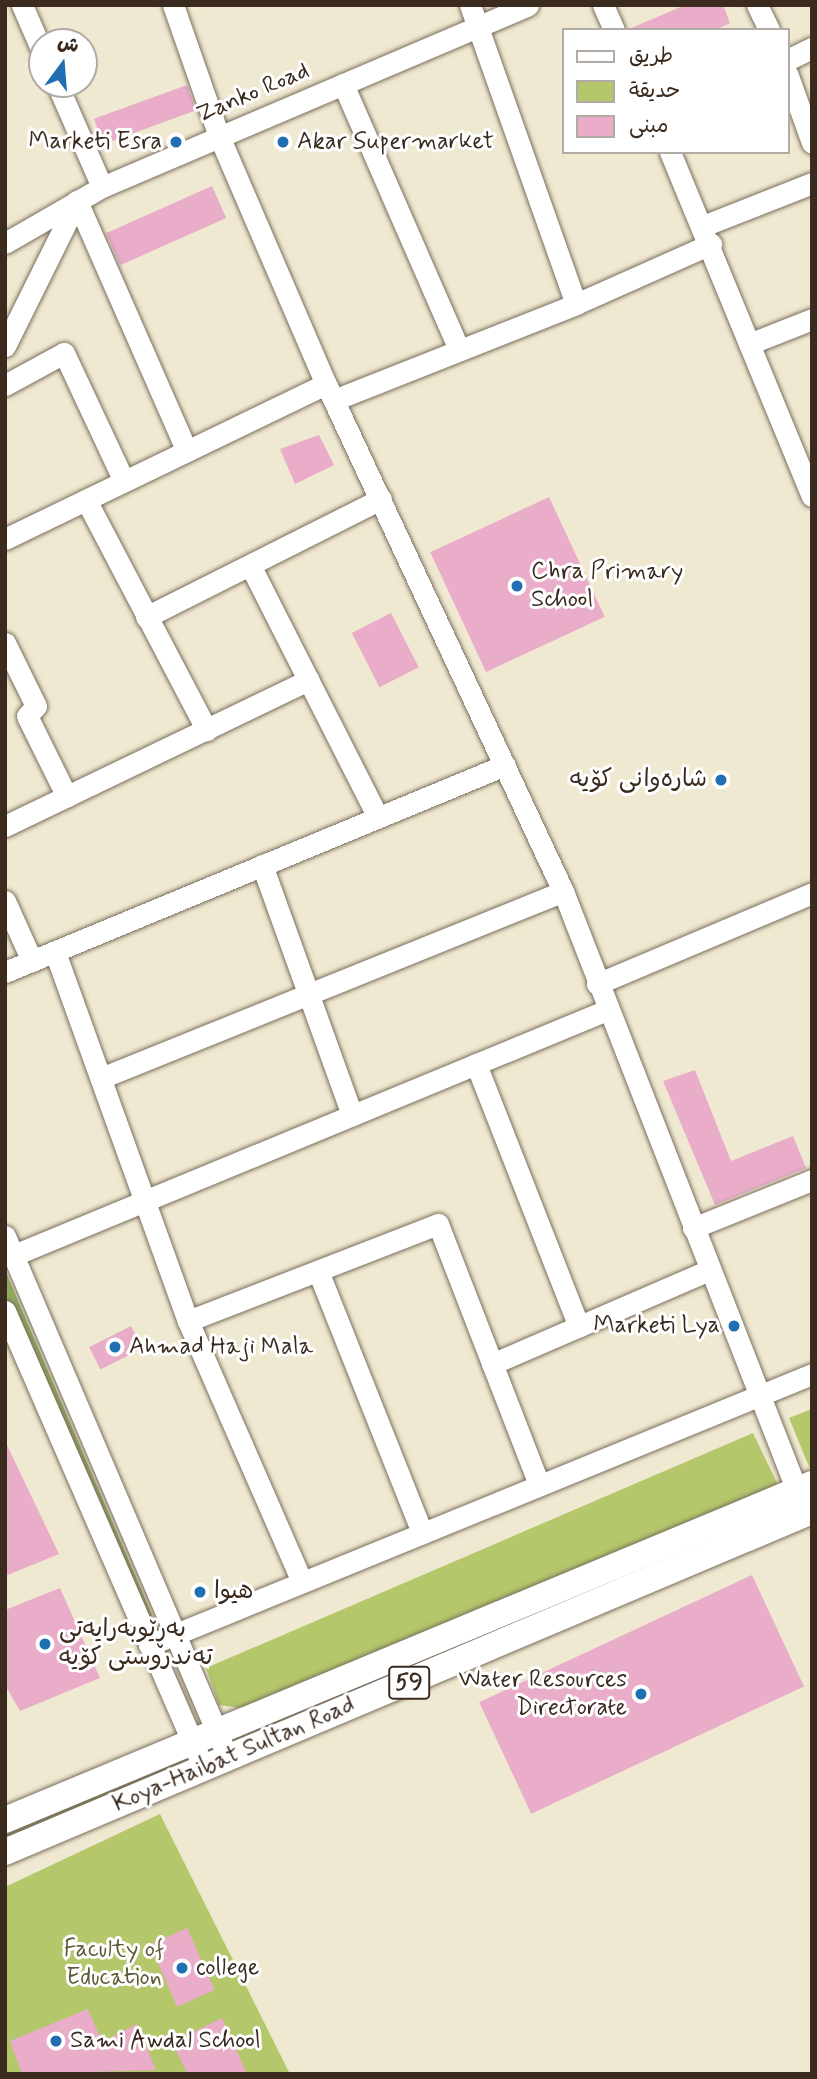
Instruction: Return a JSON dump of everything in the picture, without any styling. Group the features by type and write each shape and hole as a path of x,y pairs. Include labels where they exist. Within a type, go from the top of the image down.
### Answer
{"main road":[{"name":"Koya-Haibat Sultan Road","path":"5,1820 222,1744 807,1495"},
{"name":"Koya-Haibat Sultan Road","path":"5,1852 197,1754"}],"street":[{"path":"22,5 32,28"},
{"path":"470,5 576,304"},
{"name":"Zanko Road","path":"5,243 102,187 528,5"},
{"path":"603,5 613,28"},
{"path":"757,5 768,28"},
{"path":"175,6 219,136 330,392 563,891 607,1010 759,1394 807,1495"},
{"path":"789,59 812,48"},
{"path":"789,79 812,143"},
{"path":"343,84 459,350"},
{"path":"63,98 102,187"},
{"path":"671,154 707,235 812,496"},
{"path":"5,539 187,451 330,392 459,350 576,304 812,183"},
{"path":"77,201 187,451"},
{"path":"5,346 77,201"},
{"path":"749,344 812,319"},
{"path":"5,385 64,353 124,481"},
{"path":"146,617 381,499"},
{"path":"86,500 207,730"},
{"path":"250,565 378,817"},
{"path":"5,643 36,706 27,716 67,797"},
{"path":"5,826 309,680"},
{"path":"5,972 505,765"},
{"path":"262,865 352,1115"},
{"path":"100,1078 563,891"},
{"path":"597,984 812,893"},
{"path":"5,901 32,961"},
{"path":"55,952 188,1321 302,1582"},
{"path":"222,1744 172,1636 10,1245 145,1201 607,1010"},
{"path":"477,1064 579,1327"},
{"path":"693,1228 812,1180"},
{"path":"188,1321 438,1224 539,1485"},
{"path":"492,1364 709,1270"},
{"path":"318,1271 422,1533"},
{"path":"5,1311 197,1754"},
{"path":"149,1645 812,1374"}],"green space":[{"path":"5,1270 161,1636 151,1640 5,1295"},
{"path":"812,1409 812,1469 810,1469 789,1418"},
{"path":"753,1433 778,1485 248,1709 219,1705 206,1668"},
{"path":"181,1759 185,1766 5,1841 5,1830"},
{"name":"Faculty of Education","path":"160,1814 290,2074 5,2074 5,1887"}],"building":[{"path":"685,5 723,5 730,23 719,28 632,28"},
{"path":"187,85 196,110 103,144 94,119"},
{"path":"212,186 226,218 120,265 106,233"},
{"path":"319,435 334,465 295,484 280,449"},
{"name":"Chra Primary School","path":"549,497 605,617 486,672 430,552"},
{"path":"391,613 419,667 379,687 352,633"},
{"path":"695,1070 731,1161 793,1136 806,1168 715,1205 663,1081"},
{"name":"Ahmad Haji Mala","path":"131,1326 142,1348 100,1370 89,1347"},
{"path":"5,1441 59,1554 5,1576"},
{"name":"Water Resources Directorate","path":"752,1575 804,1686 531,1814 479,1702"},
{"name":"بەڕێوبەرایەتی تەندروستی کۆیە","path":"60,1588 100,1678 20,1711 5,1685 5,1610"},
{"name":"college","path":"187,1928 215,1990 177,2007 150,1945"},
{"name":"Sami Awdal School","path":"88,2009 102,2042 137,2024 156,2070 22,2074 10,2041"},
{"path":"222,2018 247,2074 188,2074 172,2043"}],"place":[{"name":"Marketi Esra","path":"176,142"},
{"name":"Akar Supermarket","path":"283,142"},
{"name":"Chra Primary School","path":"517,586"},
{"name":"شارەوانی کۆیە","path":"721,780"},
{"name":"Marketi Lya","path":"734,1326"},
{"name":"Ahmad Haji Mala","path":"115,1347"},
{"name":"هیوا","path":"200,1592"},
{"name":"بەڕێوبەرایەتی تەندروستی کۆیە","path":"45,1644"},
{"name":"Water Resources Directorate","path":"641,1694"},
{"name":"college","path":"182,1968"},
{"name":"Sami Awdal School","path":"56,2041"}]}
